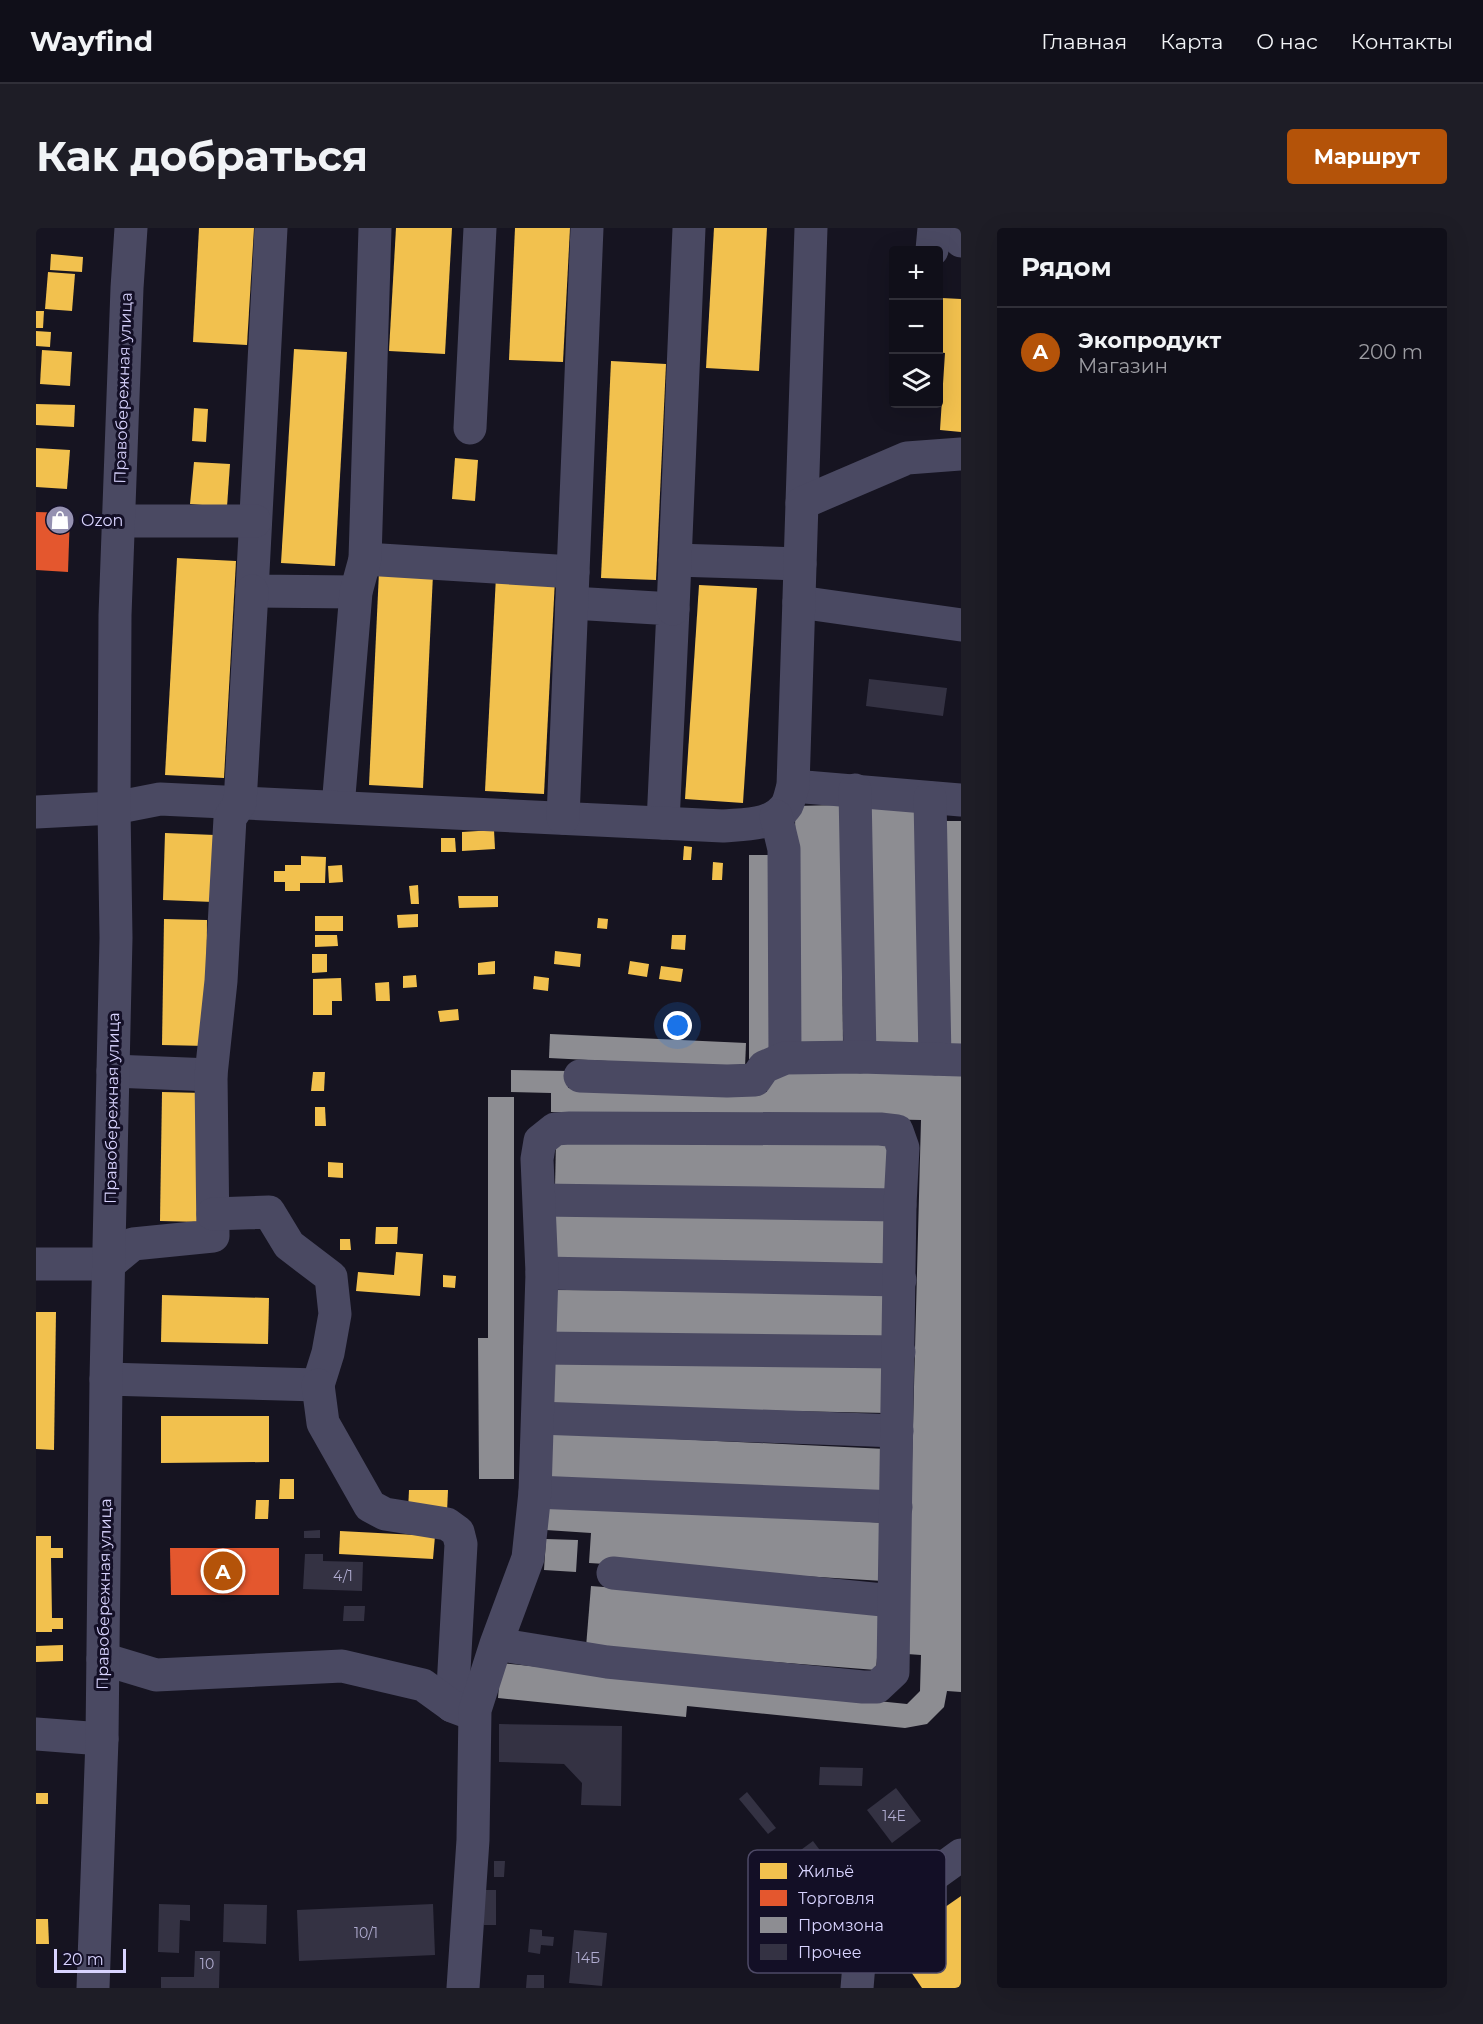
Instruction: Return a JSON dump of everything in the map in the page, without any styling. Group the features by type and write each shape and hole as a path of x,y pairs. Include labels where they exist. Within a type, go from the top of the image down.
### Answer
{"street":[{"name":"Правобережная улица","path":"93,1988 102,1739 106,1379 116,938 114,808 118,520 131,228"},
{"path":"36,1264 109,1264 134,1244 213,1236 211,1075 221,981 230,818 240,803 271,228"},
{"path":"338,807 356,592 365,559 375,228"},
{"path":"470,428 480,228"},
{"path":"563,818 587,228"},
{"path":"663,823 690,228"},
{"path":"36,812 114,808 160,799 723,826 759,823 776,816 787,804 793,786 811,228"},
{"path":"932,246 934,228"},
{"path":"953,228 961,242"},
{"path":"802,503 907,458 961,454"},
{"path":"118,520 255,521"},
{"path":"365,559 573,587 673,609"},
{"path":"675,560 800,564"},
{"path":"252,591 356,592"},
{"path":"799,602 961,625"},
{"path":"579,1076 755,1080 764,1066 785,1058 948,1059 945,799 793,786"},
{"path":"855,790 860,1057"},
{"path":"776,816 784,849 785,1058"},
{"path":"113,1071 211,1075"},
{"path":"464,1711 496,1644 528,1558 535,1492 538,1418 542,1273 537,1159 540,1141 555,1129 880,1129 897,1131 903,1148 900,1205 893,1672 878,1687 607,1662 496,1644"},
{"path":"540,1200 900,1205"},
{"path":"213,1214 268,1212 289,1245 331,1277 335,1314 328,1353 318,1385 323,1423 370,1506 385,1514 447,1524 458,1532 461,1544 464,1711 473,1840 463,1988"},
{"path":"542,1273 900,1280"},
{"path":"540,1348 899,1352"},
{"path":"106,1379 318,1385"},
{"path":"538,1418 897,1431"},
{"path":"535,1492 896,1507"},
{"path":"613,1573 893,1601"},
{"path":"103,1659 156,1675 342,1666 423,1685 464,1711"},
{"path":"36,1734 102,1739"},
{"path":"946,1867 961,1856"},
{"path":"857,1988 858,1973"}],"building: Жильё":[{"path":"199,228 254,228 247,345 193,342"},
{"path":"396,228 452,228 445,354 389,351"},
{"path":"515,228 570,228 563,362 509,360"},
{"path":"714,228 767,228 759,371 706,368"},
{"path":"51,254 83,257 82,272 50,270"},
{"path":"48,272 75,274 72,311 45,309"},
{"path":"943,298 961,299 961,432 940,430 945,353 943,353"},
{"path":"36,311 44,311 43,328 36,328"},
{"path":"36,331 51,332 50,347 36,346"},
{"path":"294,349 347,352 335,566 281,563"},
{"path":"42,350 72,352 70,386 40,384"},
{"path":"611,361 666,364 656,580 601,578"},
{"path":"36,404 75,405 74,427 36,425"},
{"path":"194,408 208,409 206,442 192,441"},
{"path":"36,448 70,450 67,489 36,487"},
{"path":"455,458 478,460 475,501 452,499"},
{"path":"194,462 230,464 227,507 190,504"},
{"path":"177,558 236,561 224,778 165,775"},
{"path":"379,572 433,574 423,788 369,785"},
{"path":"496,576 555,579 544,794 485,791"},
{"path":"699,585 757,588 743,803 685,799"},
{"path":"494,830 495,849 462,851 462,832"},
{"path":"165,833 215,835 213,902 163,900"},
{"path":"441,838 455,838 456,852 441,852"},
{"path":"684,846 692,847 691,860 683,860"},
{"path":"301,856 326,857 325,883 300,883 300,891 285,891 285,882 274,882 274,871 285,871 285,865 301,865"},
{"path":"713,862 723,863 722,880 712,880"},
{"path":"342,865 343,882 329,883 328,866"},
{"path":"418,885 419,904 411,904 409,886"},
{"path":"458,896 498,896 498,907 459,908"},
{"path":"418,914 418,927 398,928 397,915"},
{"path":"315,916 343,916 343,931 315,931"},
{"path":"598,918 608,919 607,929 597,928"},
{"path":"164,919 207,920 206,1046 162,1045"},
{"path":"315,935 337,935 338,946 315,947"},
{"path":"672,935 686,935 685,950 671,949"},
{"path":"555,951 581,954 580,967 554,964"},
{"path":"312,954 327,954 327,972 312,973"},
{"path":"495,961 495,974 478,975 478,963"},
{"path":"630,961 649,964 647,977 628,974"},
{"path":"661,966 683,969 681,982 659,979"},
{"path":"416,975 417,987 403,988 403,976"},
{"path":"534,976 549,978 548,991 533,989"},
{"path":"341,978 342,1001 332,1001 332,1015 313,1015 313,979"},
{"path":"389,982 390,1001 376,1001 375,983"},
{"path":"458,1009 459,1020 440,1022 438,1011"},
{"path":"313,1072 325,1072 324,1091 311,1091"},
{"path":"162,1092 204,1093 202,1222 160,1221"},
{"path":"315,1107 325,1107 326,1126 315,1126"},
{"path":"328,1162 343,1163 343,1178 328,1177"},
{"path":"376,1227 398,1227 397,1244 375,1244"},
{"path":"340,1239 350,1239 351,1250 340,1250"},
{"path":"396,1252 423,1254 420,1296 356,1291 358,1272 394,1275"},
{"path":"443,1275 456,1276 455,1288 443,1287"},
{"path":"162,1295 269,1298 268,1344 161,1342"},
{"path":"36,1312 56,1312 54,1450 36,1449"},
{"path":"161,1416 269,1416 269,1462 161,1463"},
{"path":"280,1479 294,1479 294,1499 279,1499"},
{"path":"409,1490 448,1490 447,1512 408,1511"},
{"path":"256,1500 269,1500 268,1519 255,1519"},
{"path":"340,1531 435,1536 433,1559 339,1554"},
{"path":"36,1536 51,1536 51,1548 63,1548 63,1558 51,1558 52,1618 63,1618 63,1629 52,1629 52,1632 36,1632"},
{"path":"63,1645 63,1661 36,1662 36,1646"},
{"path":"36,1793 48,1793 48,1804 36,1804"},
{"path":"961,1896 961,1988 922,1988 912,1973 946,1973 946,1906"},
{"path":"36,1919 48,1919 49,1944 36,1944"}],"building: Торговля":[{"path":"36,512 70,513 68,572 36,570"},
{"path":"170,1548 279,1548 279,1595 171,1595"}],"building: Промзона":[{"path":"841,805 843,1048 797,1049 795,806"},
{"path":"918,805 919,1049 871,1050 869,806"},
{"path":"944,821 961,821 961,1047 942,1047"},
{"path":"749,855 773,855 772,1049 761,1059 749,1059"},
{"path":"550,1034 746,1043 745,1068 549,1058"},
{"path":"768,1067 961,1072 961,1692 947,1691 944,1707 927,1724 905,1728 687,1706 686,1717 498,1698 501,1663 907,1704 920,1691 921,1655 907,1654 921,1120 551,1112 551,1093 511,1092 511,1070 569,1071 568,1088 767,1092"},
{"path":"488,1097 514,1097 514,1479 479,1479 478,1338 488,1338"},
{"path":"556,1141 888,1144 887,1192 555,1189"},
{"path":"553,1211 889,1218 888,1266 552,1259"},
{"path":"551,1290 888,1292 888,1336 551,1334"},
{"path":"552,1358 889,1365 888,1413 551,1406"},
{"path":"549,1433 886,1449 884,1497 547,1481"},
{"path":"548,1503 887,1523 883,1581 589,1563 591,1533 546,1530"},
{"path":"546,1539 578,1540 576,1572 544,1570"},
{"path":"591,1586 881,1609 876,1670 586,1647"}],"building: Прочее":[{"path":"869,679 947,688 943,716 866,706"},
{"path":"320,1530 320,1538 304,1538 304,1531"},
{"path":"305,1554 323,1554 323,1561 363,1562 362,1591 303,1589"},
{"path":"344,1606 365,1606 364,1621 343,1621"},
{"path":"499,1724 622,1726 621,1806 581,1805 582,1783 564,1764 499,1762"},
{"path":"820,1767 863,1768 862,1786 819,1785"},
{"path":"896,1788 921,1821 892,1843 867,1810"},
{"path":"747,1792 776,1828 768,1834 739,1799"},
{"path":"813,1841 820,1850 801,1850"},
{"path":"494,1861 505,1861 504,1877 494,1877"},
{"path":"484,1890 496,1890 496,1925 484,1925"},
{"path":"159,1904 190,1905 190,1921 180,1920 179,1953 158,1952"},
{"path":"224,1904 267,1905 266,1944 223,1942"},
{"path":"433,1904 435,1955 299,1961 297,1910"},
{"path":"530,1929 542,1930 542,1936 554,1937 553,1946 541,1945 540,1954 528,1952"},
{"path":"574,1930 607,1933 602,1986 569,1983"},
{"path":"195,1951 220,1951 219,1988 161,1988 161,1977 194,1977"},
{"path":"527,1975 544,1975 544,1988 526,1988"}],"place":[{"name":"Ozon","path":"60,520"},
{"name":"Экопродукт","path":"223,1571"}]}
